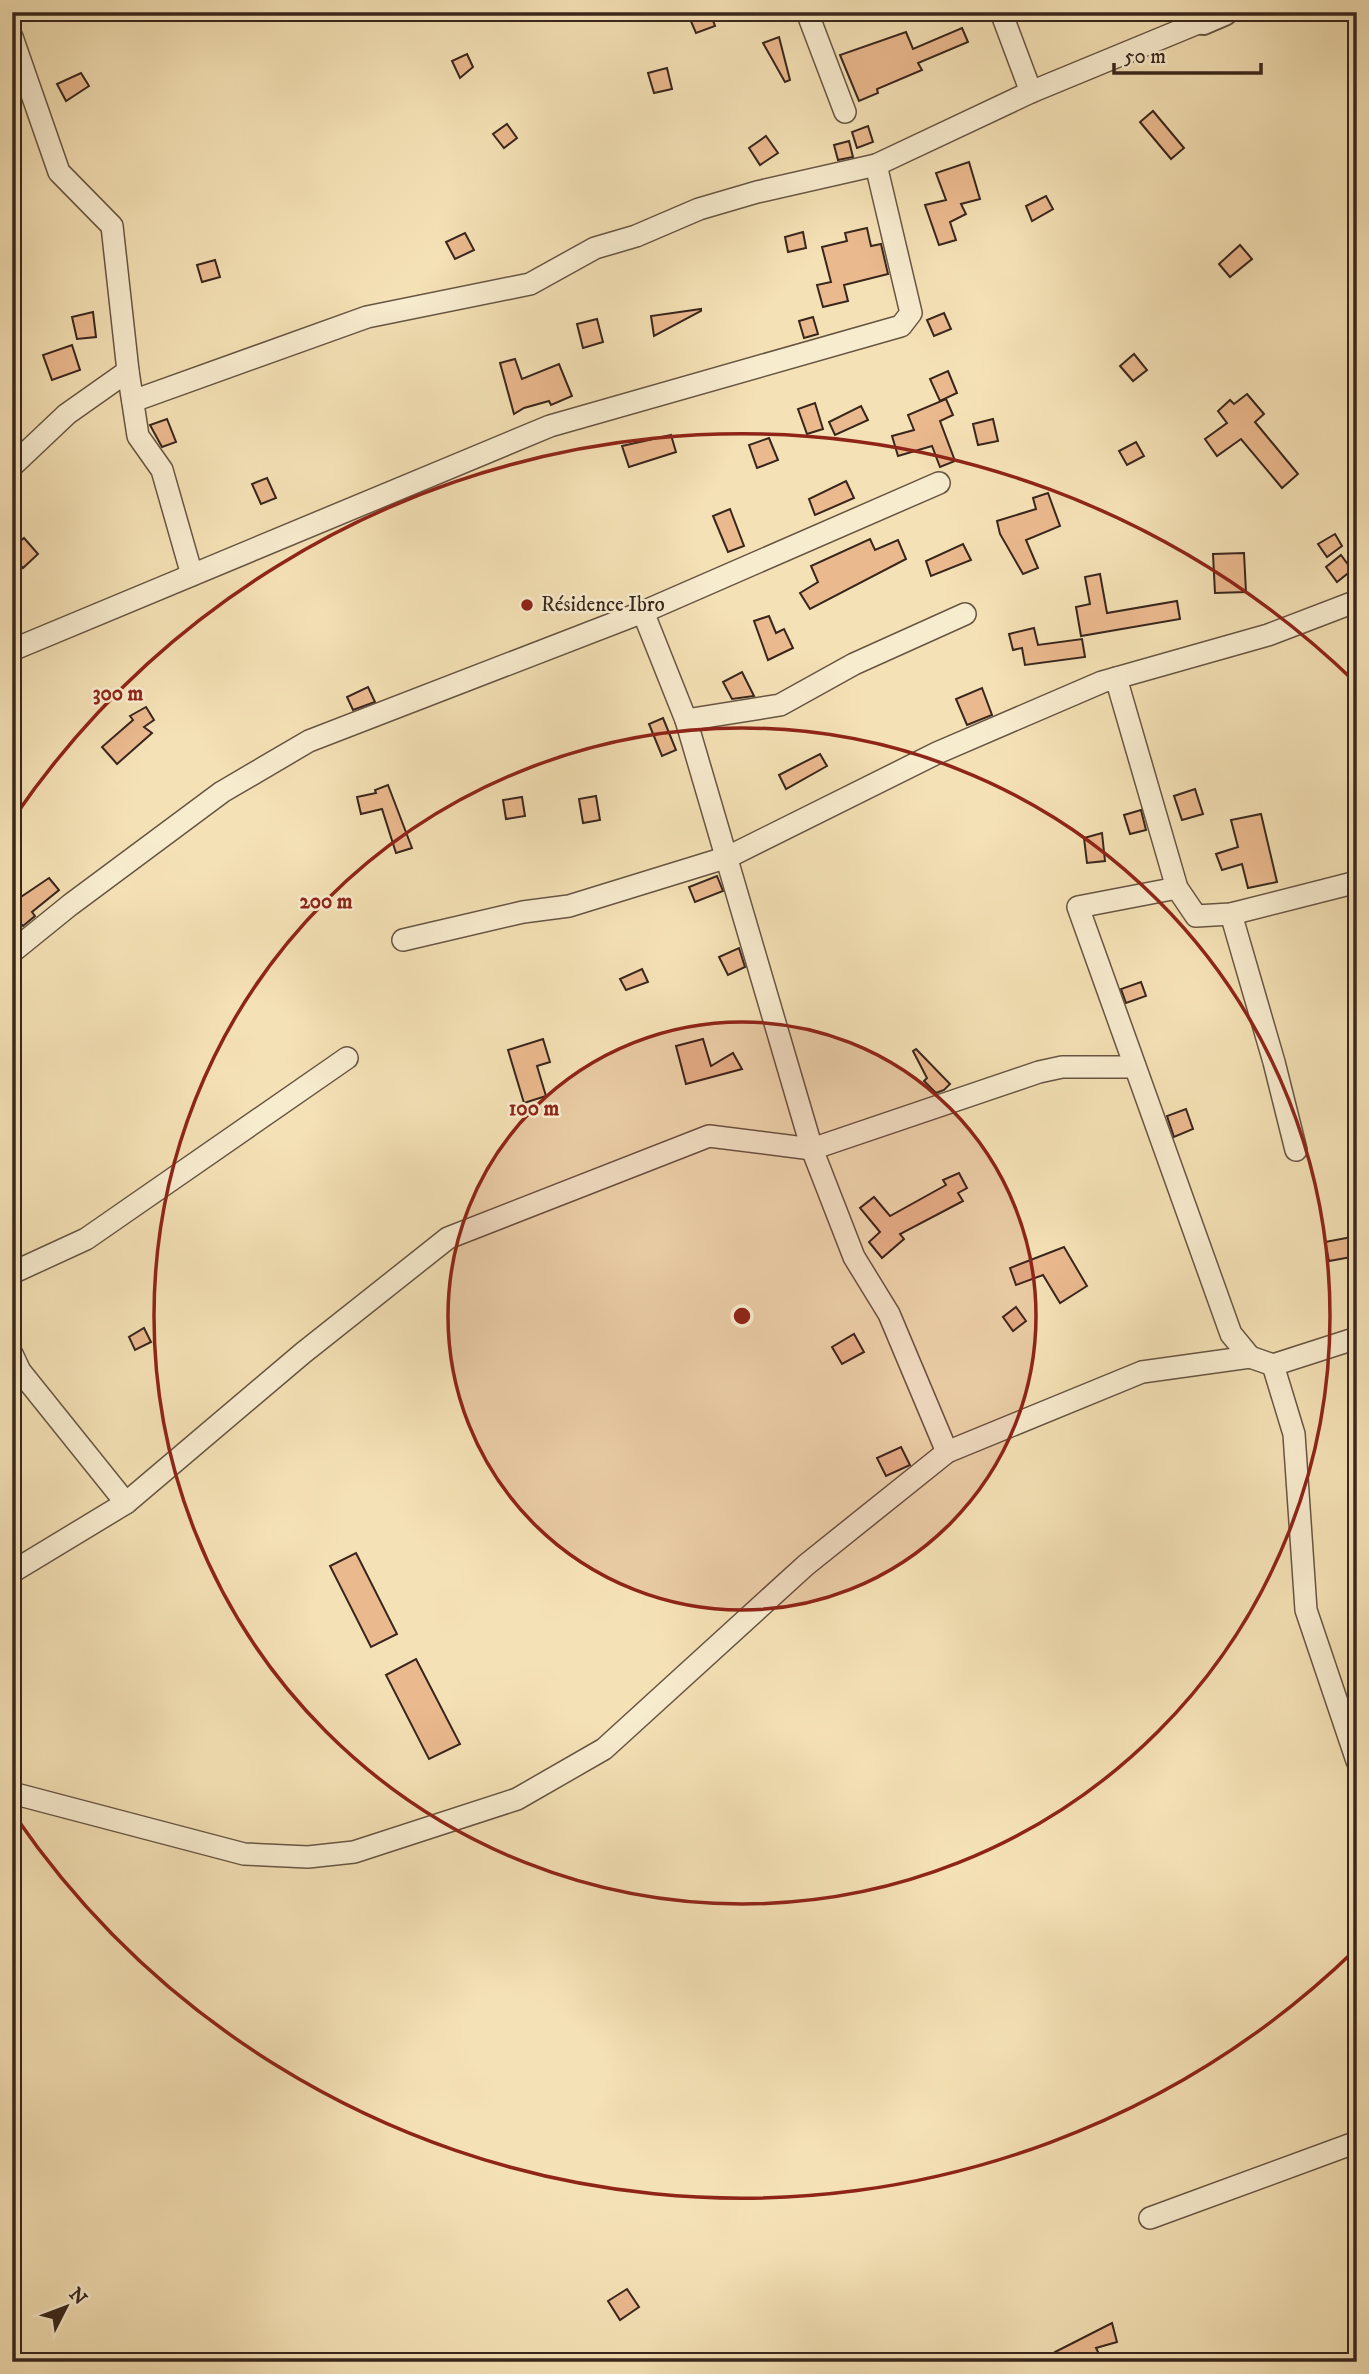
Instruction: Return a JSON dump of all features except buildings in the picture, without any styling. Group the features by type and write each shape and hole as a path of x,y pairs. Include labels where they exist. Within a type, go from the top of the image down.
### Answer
{"street":[{"path":"807,12 845,112"},
{"path":"1002,12 1031,92"},
{"path":"133,401 367,317 530,284 595,248 636,236 699,209 757,192 876,165 1031,92 1209,15"},
{"path":"12,37 60,172 111,226 138,436 162,470 192,575"},
{"path":"12,650 550,426 901,326 911,313 876,165"},
{"path":"12,466 67,414 128,371"},
{"path":"12,952 70,905 222,792 309,741 643,612 939,483"},
{"path":"403,940 523,912 569,906 728,857 937,754 1116,678 1268,635 1357,601"},
{"path":"643,612 686,720 812,1149 854,1256 889,1314 947,1452"},
{"path":"686,720 780,705 854,664 965,614"},
{"path":"1116,678 1177,888 1196,915 1231,914 1357,883"},
{"path":"1177,888 1078,907 1231,1334 1250,1357 1273,1366 1357,1338"},
{"path":"1231,914 1274,1062 1296,1150"},
{"path":"12,1273 86,1239 347,1058"},
{"path":"12,1572 126,1503 303,1353 449,1238 709,1136 812,1149 1039,1072 1062,1068 1135,1067"},
{"path":"12,1354 20,1371 126,1503"},
{"path":"12,1793 244,1854 308,1857 355,1852 517,1799 604,1749 806,1565 947,1452 1142,1372 1250,1357"},
{"path":"1273,1366 1294,1434 1306,1610 1357,1761"},
{"path":"1150,2218 1357,2142"}],"place":[{"name":"Résidence Ibro","path":"527,605"}]}
